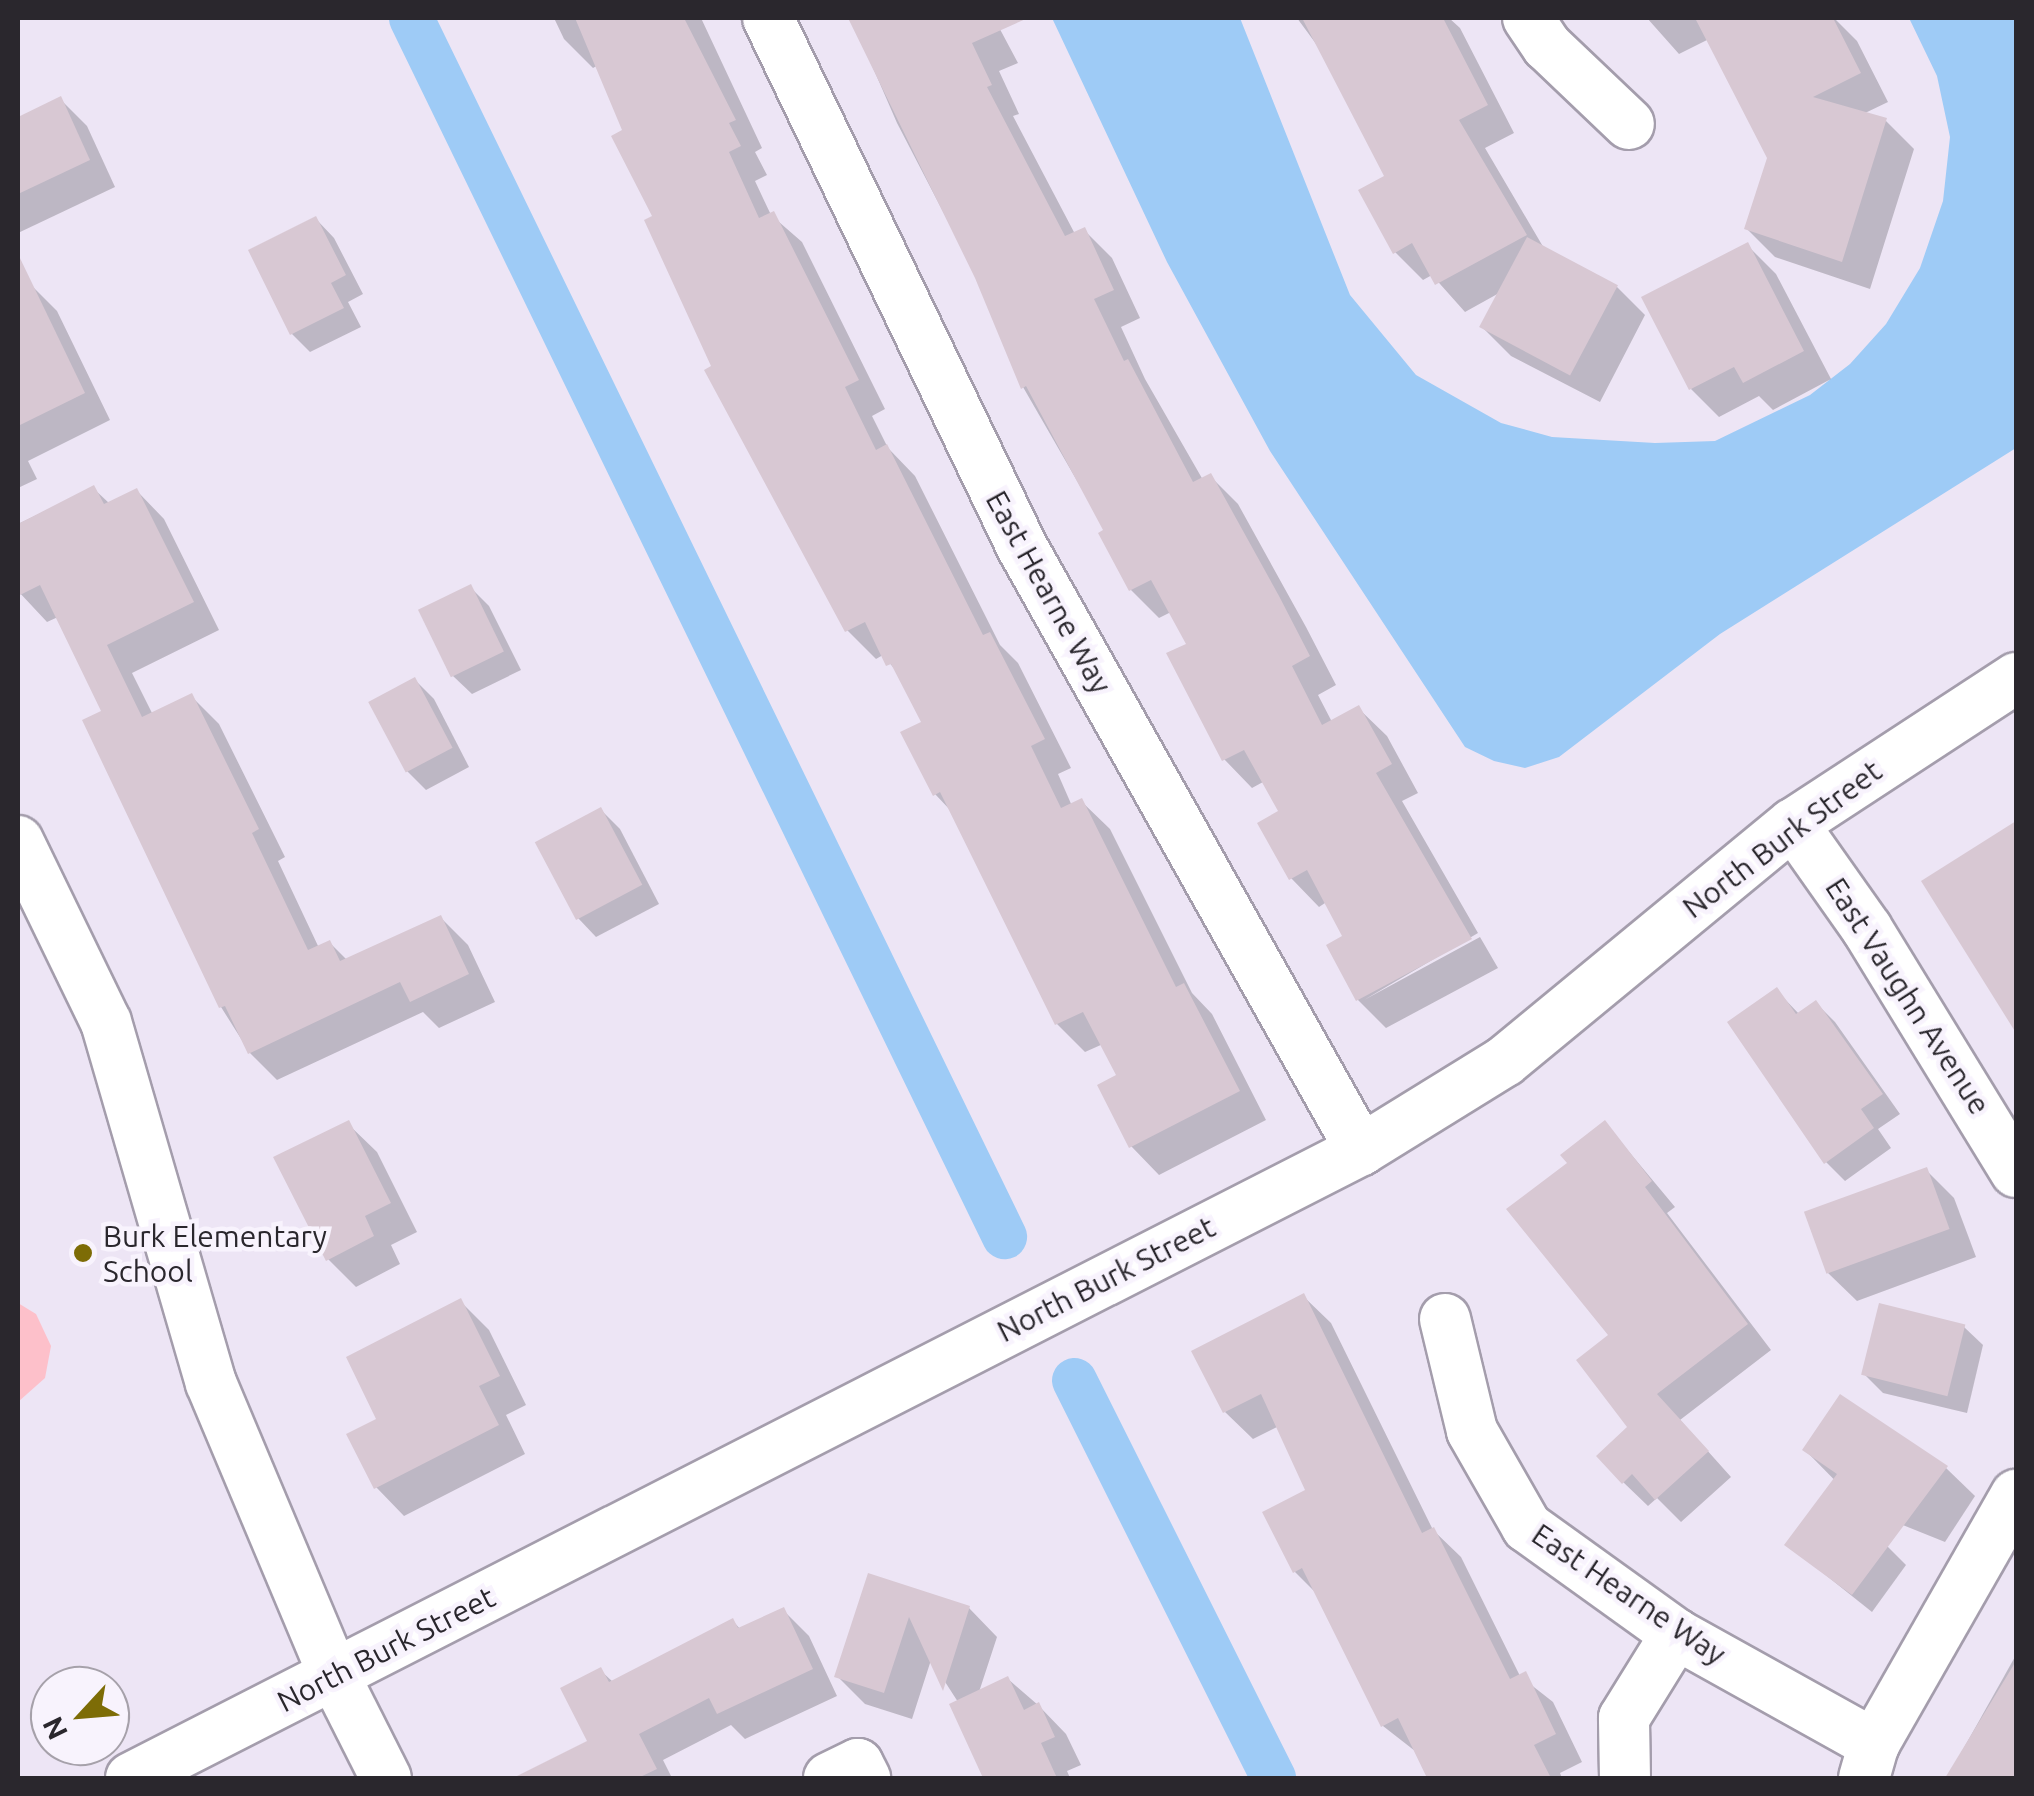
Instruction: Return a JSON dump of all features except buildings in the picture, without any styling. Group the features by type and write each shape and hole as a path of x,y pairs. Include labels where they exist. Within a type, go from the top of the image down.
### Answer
{"street":[{"name":"East Hearne Way","path":"768,18 1022,547 1361,1150"},
{"path":"1528,18 1546,46 1629,124"},
{"name":"North Burk Street","path":"132,1778 1361,1150 1505,1061 1794,824 2016,678"},
{"name":"East Vaughn Avenue","path":"1794,824 1867,929 2016,1172"},
{"path":"18,841 106,1022 211,1383 334,1675 386,1778"},
{"name":"East Hearne Way","path":"1445,1319 1472,1430 1527,1527 1676,1634 1869,1761"},
{"path":"1869,1761 2016,1495"},
{"path":"1624,1778 1624,1718 1676,1634"}],"shaded area":[{"path":"18,1303 36,1314 51,1346 45,1378 18,1402"}],"water":[{"path":"1052,18 1240,18 1350,295 1416,375 1501,423 1552,437 1655,443 1715,441 1810,395 1850,364 1886,324 1920,268 1943,201 1950,137 1937,76 1909,18 2016,18 2016,448 1720,634 1559,757 1525,768 1494,761 1465,747 1270,451 1167,262"}],"waterway":[{"path":"411,18 1004,1236"},
{"path":"1074,1380 1273,1778"}],"place":[{"name":"Burk Elementary School","path":"83,1253"}]}
